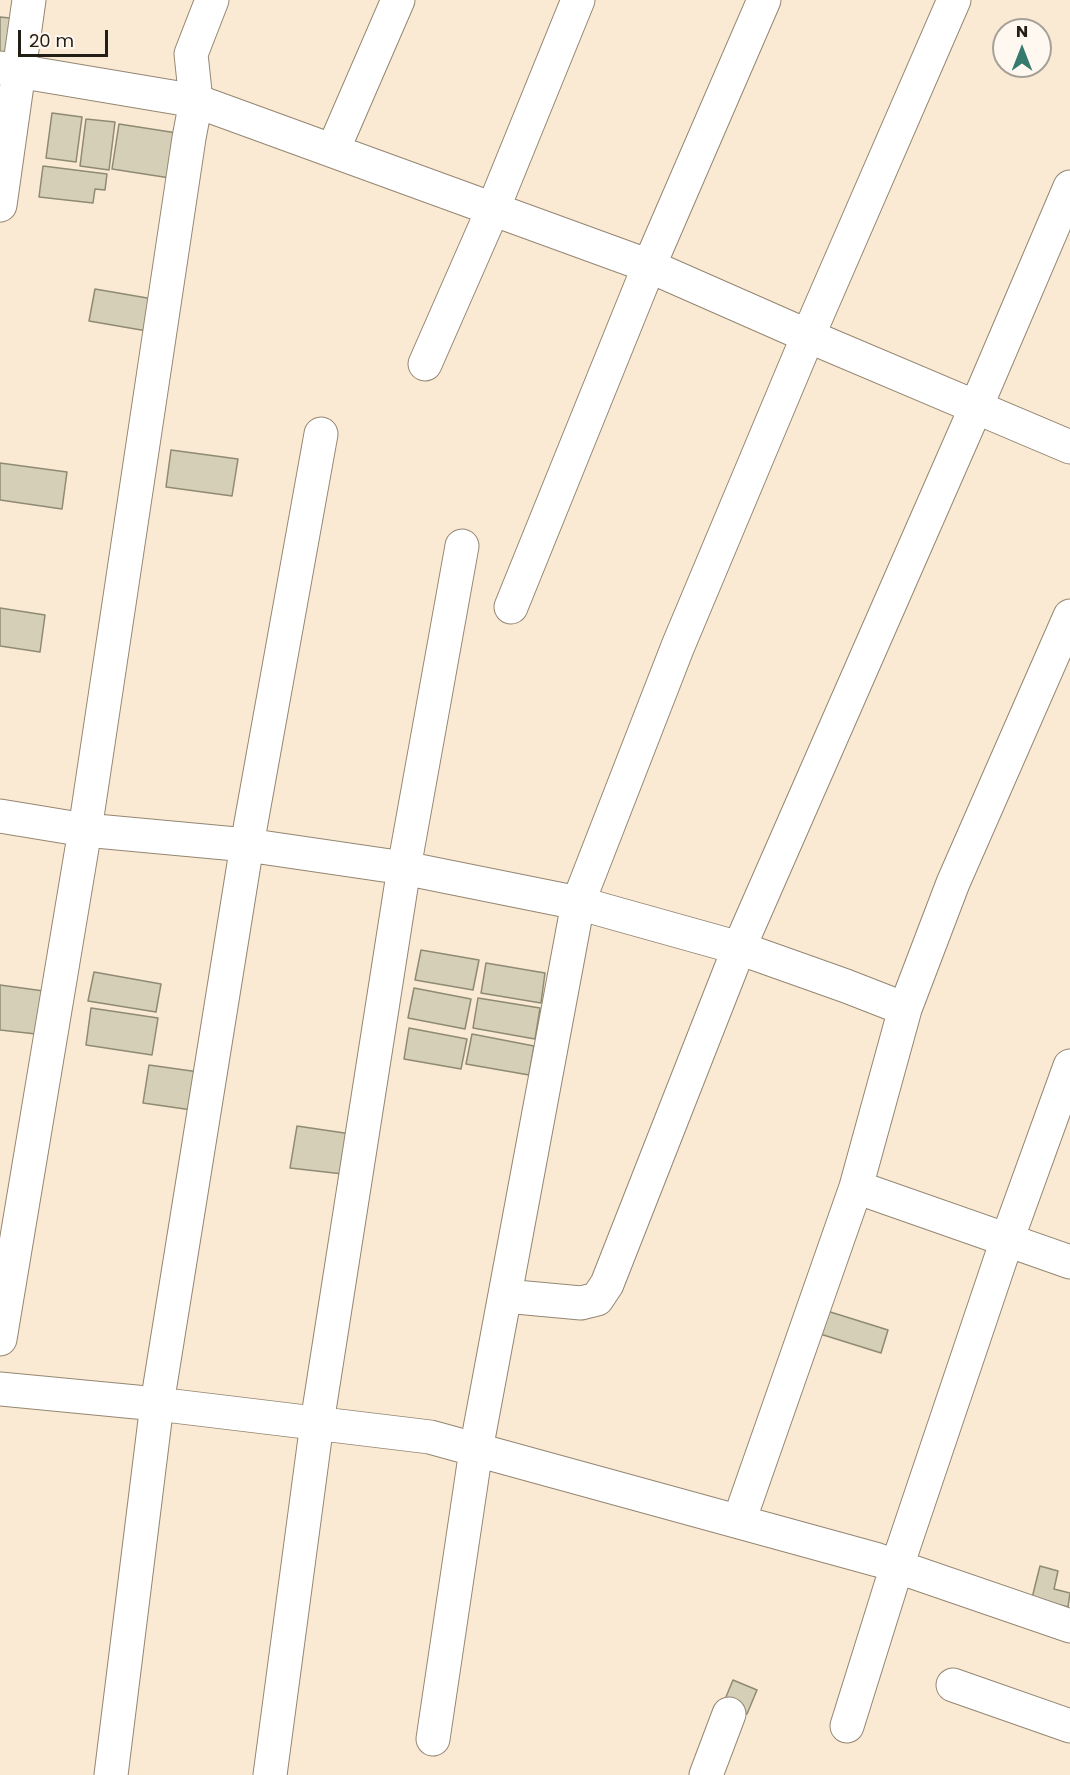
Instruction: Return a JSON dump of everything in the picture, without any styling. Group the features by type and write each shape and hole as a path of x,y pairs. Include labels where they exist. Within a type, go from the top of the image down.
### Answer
{"street":[{"path":"0,206 10,69 29,0"},
{"path":"0,1339 85,830 196,100 191,54 212,0"},
{"path":"333,150 398,0"},
{"path":"426,364 493,209 578,0"},
{"path":"512,607 648,266 764,0"},
{"path":"433,1739 476,1450 578,903 678,646 808,336 954,0"},
{"path":"10,69 196,100 648,266 1070,447"},
{"path":"505,1296 581,1303 597,1299 607,1284 739,948 1070,187"},
{"path":"111,1775 157,1404 247,845 321,434"},
{"path":"270,1775 317,1423 404,868 462,546"},
{"path":"739,1521 856,1187 905,1009 953,883 1070,616"},
{"path":"0,816 85,830 247,845 404,868 578,903 739,948 905,1009"},
{"path":"847,1726 897,1566 1007,1240 1070,1066"},
{"path":"856,1187 1070,1262"},
{"path":"0,1389 157,1404 430,1437 897,1566 1070,1626"},
{"path":"953,1685 1070,1726"},
{"path":"706,1775 729,1714"}],"building":[{"path":"0,17 20,19 7,61 0,60"},
{"path":"52,113 82,117 76,162 46,158"},
{"path":"86,119 115,122 109,170 80,166"},
{"path":"119,124 177,133 170,178 112,169"},
{"path":"43,166 107,174 105,190 95,189 93,203 39,197"},
{"path":"95,289 153,299 147,331 89,321"},
{"path":"171,450 238,459 232,496 166,487"},
{"path":"0,463 67,472 62,509 0,500"},
{"path":"0,608 45,615 40,652 0,646"},
{"path":"421,950 479,960 473,990 415,980"},
{"path":"486,963 545,973 541,1003 481,993"},
{"path":"94,972 161,984 156,1012 88,1001"},
{"path":"0,985 51,992 36,1034 0,1030"},
{"path":"414,988 471,999 465,1029 408,1018"},
{"path":"478,998 540,1008 535,1039 473,1028"},
{"path":"91,1008 158,1018 152,1055 86,1045"},
{"path":"409,1028 467,1039 461,1069 404,1059"},
{"path":"472,1034 534,1046 529,1075 466,1064"},
{"path":"149,1065 206,1073 192,1110 143,1103"},
{"path":"297,1126 358,1135 352,1175 290,1168"},
{"path":"824,1310 888,1330 881,1353 817,1333"},
{"path":"1040,1566 1058,1571 1054,1589 1070,1593 1068,1607 1032,1598"},
{"path":"733,1680 757,1690 747,1714 723,1704"}]}
